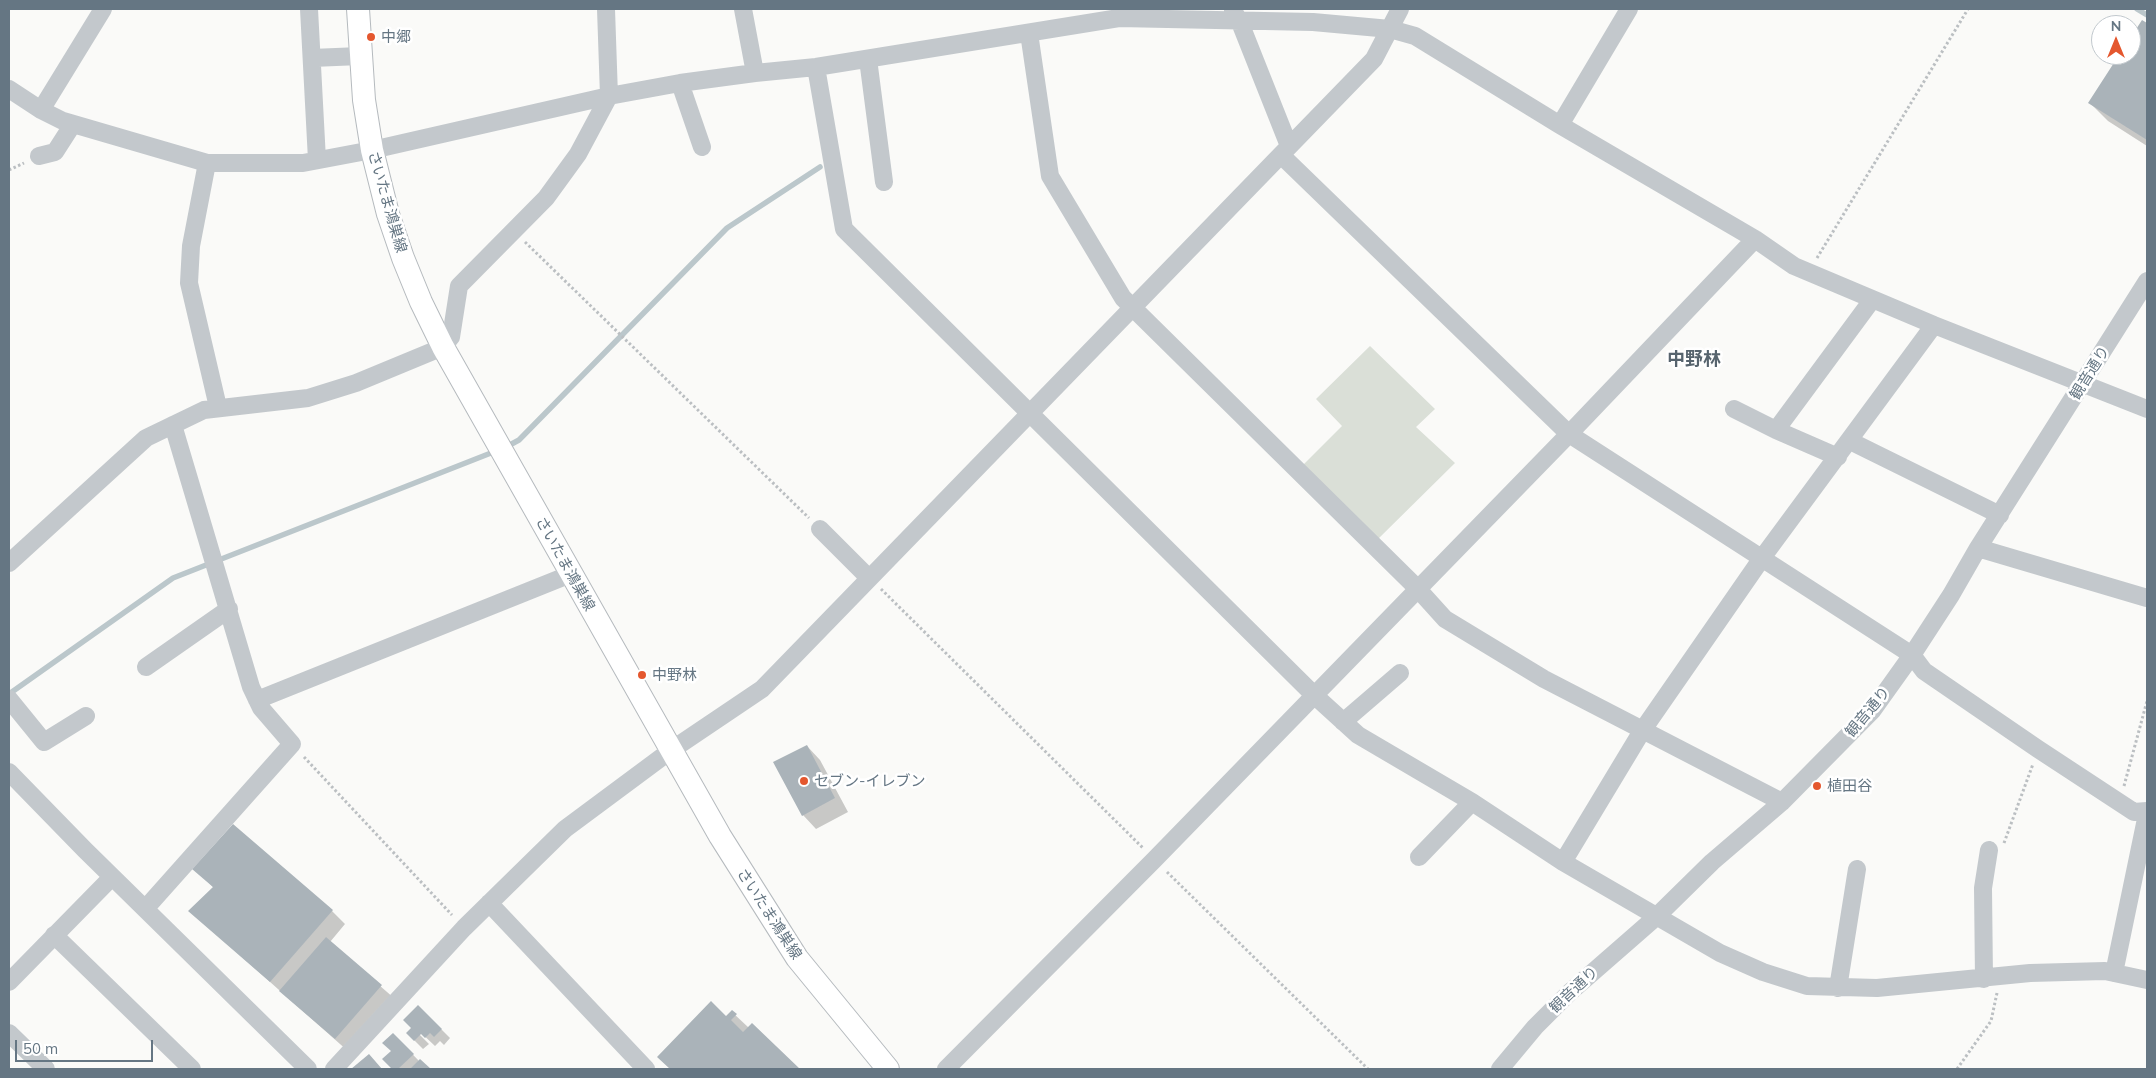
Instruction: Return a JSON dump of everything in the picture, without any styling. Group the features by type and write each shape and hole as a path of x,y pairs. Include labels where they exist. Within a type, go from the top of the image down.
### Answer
{"main road":[{"name":"さいたま鴻巣線","path":"358,9 360,56 372,150 388,214 421,302 443,347 670,751 720,836 797,958 888,1069"}],"street":[{"path":"42,110 103,9"},
{"path":"310,9 317,160"},
{"path":"9,563 146,438 173,424 204,410 218,407 308,398 356,383 443,347 451,337 459,286 546,198 578,154 609,96 606,9"},
{"path":"744,9 755,73"},
{"path":"334,1069 464,928 565,829 670,751 762,689 1374,60 1400,9"},
{"path":"1560,125 1629,9"},
{"path":"9,89 42,110 73,124 207,163 303,163 372,150 609,96 680,83 816,67 1119,18 1235,14 1390,29 1415,36 1560,125 1755,239 1794,266 1872,300 2147,409"},
{"path":"1235,14 1285,150 1569,434 1912,655 1924,671 2038,750 2134,812 2147,812 2114,972"},
{"path":"1030,32 1050,176 1123,298 1417,588 1445,619 1544,679 1782,802"},
{"path":"312,58 360,56"},
{"path":"868,59 884,182"},
{"path":"816,67 844,229 1314,695 1358,735 1472,802 1562,862 1720,953 1763,972 1807,986 1877,988 2030,974 2105,971 2147,980"},
{"path":"680,83 702,147"},
{"path":"39,156 55,152 73,124"},
{"path":"207,163 191,246 189,282 218,407"},
{"path":"946,1069 1154,860 1569,434 1755,239"},
{"name":"観音通り","path":"1500,1069 1535,1027 1569,993 1656,917 1712,862 1782,802 1826,760 1872,711 1912,655 2147,280"},
{"path":"1776,430 1872,300"},
{"path":"1562,862 1642,731 1762,558 1934,325"},
{"path":"1734,409 1838,457"},
{"path":"145,909 292,744 276,727 257,700 251,687 173,424"},
{"path":"1850,441 2000,515"},
{"path":"820,530 869,578"},
{"path":"1978,548 2147,598"},
{"path":"257,700 571,574"},
{"path":"146,667 229,609"},
{"path":"1343,722 1400,673"},
{"path":"9,699 44,742 86,716"},
{"path":"9,772 112,877 308,1069"},
{"path":"1419,857 1472,802"},
{"path":"1984,979 1983,888 1989,850"},
{"path":"1838,988 1857,869"},
{"path":"9,982 112,877"},
{"path":"489,903 646,1069"},
{"path":"54,935 192,1069"},
{"path":"9,1033 46,1069"}],"path":[{"path":"1808,273 1968,9"},
{"path":"513,231 820,530"},
{"path":"869,578 1368,1069"},
{"path":"2120,803 2147,701"},
{"path":"292,744 464,928"}],"shaded area":[{"path":"1370,346 1435,409 1416,427 1455,463 1376,541 1303,465 1342,426 1316,399"}],"building":[{"path":"2142,20 2147,23 2147,140 2088,103 2113,65 2141,65"},
{"path":"807,745 835,798 802,816 773,762"},
{"path":"233,824 333,910 270,982 188,911 213,887 192,869"},
{"path":"326,937 382,985 335,1039 279,991"},
{"path":"711,1001 726,1016 732,1010 737,1014 731,1020 743,1032 752,1023 800,1069 670,1069 657,1057"},
{"path":"418,1005 442,1029 434,1037 430,1033 425,1038 421,1034 414,1041 406,1033 411,1028 403,1020"},
{"path":"393,1033 414,1054 398,1069 392,1069 382,1059 391,1051 382,1043"},
{"path":"369,1054 382,1069 351,1069"},
{"path":"420,1059 431,1069 410,1069"}],"waterway":[{"path":"2137,9 2147,15"},
{"path":"506,447 519,440 727,228 820,167"},
{"path":"9,694 173,578 496,451"}],"place":[{"name":"中郷","path":"371,37"},
{"name":"中野林","path":"642,675"},
{"name":"セブン-イレブン","path":"804,781"},
{"name":"植田谷","path":"1817,786"}],"district":[{"name":"中野林","path":"1694,360"}]}
